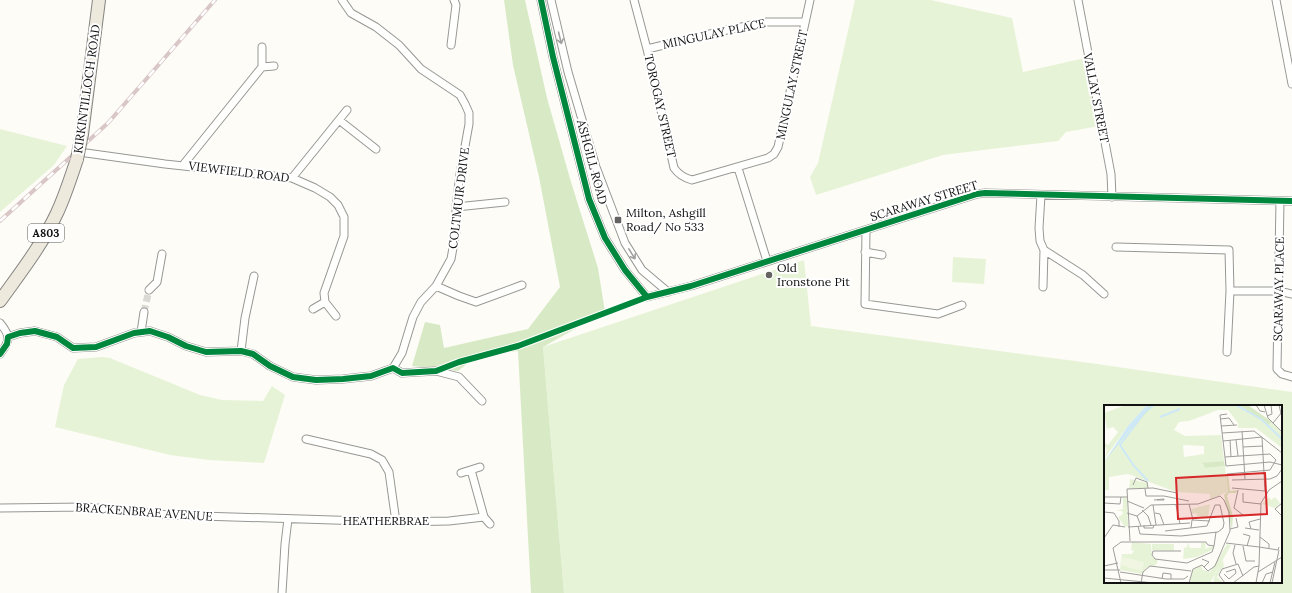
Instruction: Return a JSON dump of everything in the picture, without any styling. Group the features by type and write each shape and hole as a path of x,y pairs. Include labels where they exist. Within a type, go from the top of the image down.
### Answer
{"main road":[{"name":"KIRKINTILLOCH ROAD","path":"0,301 38,245 56,214 80,155 99,0"}],"street":[{"name":"COLTMUIR DRIVE","path":"342,0 351,13 376,27 399,45 421,69 460,95 469,113 469,124 456,207 456,231 451,258 436,286 421,302 406,338 402,353 393,368"},
{"path":"451,45 456,16 456,5 454,0"},
{"name":"ASHGILL ROAD","path":"541,0 553,57 589,199 604,238 625,270 647,296 668,292"},
{"name":"ASHGILL ROAD","path":"551,0 568,72 596,167 625,243 642,270 668,292"},
{"name":"TOROGAY STREET","path":"634,0 647,49 673,163 678,174 692,180 738,168"},
{"name":"MINGULAY STREET","path":"738,168 768,158 774,154 778,148 810,0"},
{"name":"VALLAY STREET","path":"1078,0 1111,174 1112,197"},
{"path":"1276,0 1292,84"},
{"name":"MINGULAY PLACE","path":"647,49 767,22 805,22"},
{"path":"183,165 262,67 262,47"},
{"path":"262,67 274,66"},
{"path":"292,178 347,110"},
{"path":"339,120 376,149"},
{"name":"VIEWFIELD ROAD","path":"80,155 292,178 315,188 330,197 338,205 344,217 344,236 325,288 325,302"},
{"path":"738,168 767,261"},
{"name":"SCARAWAY STREET","path":"668,292 691,286 977,194 1292,201"},
{"path":"1041,196 1039,228 1040,241 1044,250 1043,287"},
{"name":"SCARAWAY PLACE","path":"1280,201 1277,369 1282,374 1292,377"},
{"path":"456,207 505,202"},
{"path":"866,230 865,304 938,314 962,305"},
{"path":"1116,247 1229,250 1230,291 1227,352"},
{"path":"1044,250 1083,275 1104,294"},
{"path":"865,252 882,254"},
{"path":"149,290 157,282 162,254"},
{"path":"242,351 245,318 254,276"},
{"path":"436,286 476,302 522,285"},
{"path":"1230,291 1279,292 1292,294"},
{"path":"313,309 325,302 336,316"},
{"path":"140,332 144,312"},
{"path":"0,323 4,327 8,337 7,344 0,354"},
{"path":"8,337 20,333 35,332 58,336 73,348 96,347 134,333 150,331 168,337 186,346 206,352 242,351 253,354 270,366 293,377 316,380 343,379 371,376 393,368 402,373 436,371 459,376 482,401"},
{"path":"310,448 310,440 371,454 382,460 389,472 396,522"},
{"path":"461,473 480,467"},
{"path":"471,470 484,517 490,524"},
{"name":"BRACKENBRAE AVENUE","path":"0,508 86,507 169,515 288,520"},
{"name":"HEATHERBRAE","path":"288,520 396,522 450,521 484,517"},
{"path":"282,593 288,520"}],"green space":[{"path":"504,0 525,0 547,98 598,268 605,312 543,347 564,593 531,593 518,351 477,356 458,371 412,366 425,322 440,325 444,348 528,329 560,287 539,177 513,65"},
{"path":"855,0 931,0 1012,18 1023,72 1085,58 1099,126 1066,132 1058,141 943,155 816,195 810,177 818,163"},
{"path":"0,129 67,146 54,165 0,212"},
{"path":"953,257 986,259 984,284 952,282"},
{"path":"804,260 811,326 1090,363 1292,392 1292,593 564,593 543,347"},
{"path":"102,357 110,358 200,395 222,400 263,401 272,386 285,395 264,463 209,460 170,455 55,427 64,385 78,359"}],"tunnel":[{"path":"144,312 149,290"}],"railway":[{"path":"0,221 108,123 215,0"}],"cycle path":[{"path":"541,0 553,57 589,199 605,238 625,270 647,297 691,286 977,194 1292,201"},
{"path":"0,354 7,344 8,337 20,333 35,331 57,337 73,348 96,347 134,333 150,331 168,337 186,346 206,352 241,351 253,354 270,366 293,377 316,380 343,379 371,376 393,368 402,373 436,371 459,362 518,346 647,297"}],"place":[{"name":"Milton, Ashgill Road/ No 533","path":"618,220"},
{"name":"Old Ironstone Pit","path":"769,275"}]}
